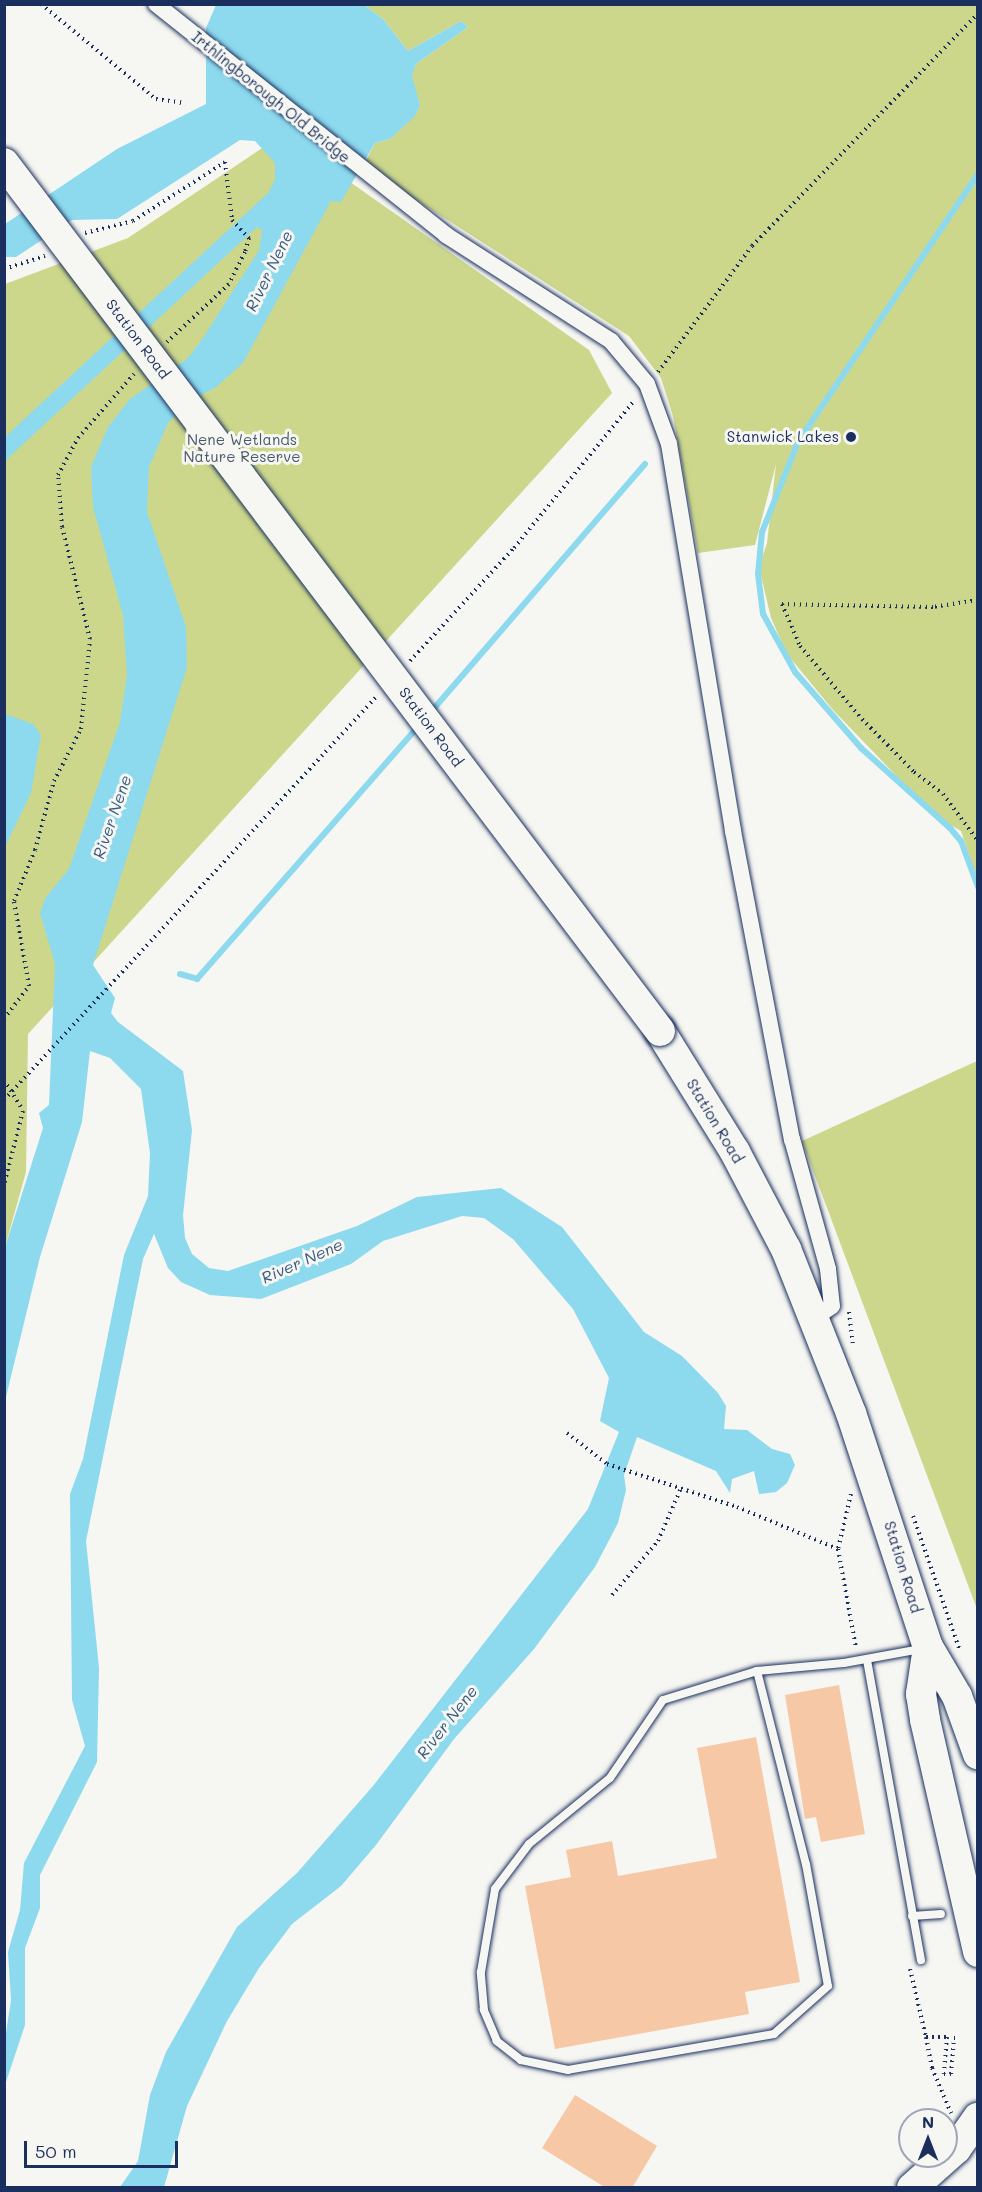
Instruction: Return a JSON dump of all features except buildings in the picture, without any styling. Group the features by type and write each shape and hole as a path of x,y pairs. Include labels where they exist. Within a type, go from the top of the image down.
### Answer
{"highway":[{"name":"Station Road","path":"4,163 660,1031 735,1152 786,1249 814,1318 889,1521 928,1647 957,1696 978,1754"},
{"name":"Station Road","path":"928,1647 921,1694 925,1720 978,1952"},
{"path":"912,2187 956,2149 978,2118"}],"street":[{"name":"Irthlingborough Old Bridge","path":"156,4 367,176 446,235 610,342 647,384 669,444 733,831 792,1139 828,1269 832,1306 814,1318"}],"lane":[{"path":"758,1671 806,1864 828,1986 774,2034 568,2070 521,2060 497,2041 484,2010 482,1972 495,1889 529,1844 610,1778 663,1700 758,1671 867,1660 928,1647"},
{"path":"867,1660 921,1960"},
{"path":"912,1916 941,1914"}],"path":[{"path":"41,4 156,99 186,103"},
{"path":"662,368 752,246 978,14"},
{"path":"81,235 133,221 225,162 232,220 249,238 230,284 164,345"},
{"path":"4,269 54,250"},
{"path":"4,1019 29,986 14,901 36,850 54,780 81,729 90,639 62,527 58,475 78,438 138,370"},
{"path":"978,600 933,607 782,604 800,646 862,719 914,772 944,794 978,841"},
{"path":"4,1100 25,1081 123,972"},
{"path":"4,1080 10,1094 23,1111 4,1185"},
{"path":"567,1433 607,1464 681,1488 838,1549"},
{"path":"612,1596 658,1541 681,1488"},
{"path":"926,2037 947,2108"},
{"path":"947,2037 944,2074 951,2074 954,2038 960,2038"}],"green space":[{"name":"Stanwick Lakes","path":"364,5 977,5 977,878 961,831 935,816 833,710 787,654 771,618 759,567 767,543 776,464 755,545 698,553 673,416 661,378 629,336 363,166 375,143 390,139 420,105 411,76 416,64 468,27 461,21 408,51 383,19"},
{"name":"Nene Wetlands Nature Reserve","path":"289,130 350,182 589,350 612,393 28,1034 26,1172 5,1247 5,284 128,238"},
{"path":"977,1061 977,1609 802,1141"}],"water":[{"name":"River Nene","path":"216,5 364,5 383,19 408,51 461,21 468,27 416,64 412,76 420,105 415,116 390,139 375,143 341,202 331,201 243,363 215,388 189,401 168,423 149,467 147,512 186,627 187,667 93,965 115,998 111,1013 118,1022 183,1071 192,1130 183,1215 185,1238 192,1254 209,1268 228,1271 357,1226 417,1197 501,1188 562,1227 644,1332 682,1356 718,1393 726,1406 724,1429 747,1430 772,1449 790,1454 795,1465 787,1483 776,1492 759,1494 754,1471 732,1479 730,1493 716,1471 637,1437 624,1475 626,1490 618,1523 595,1567 534,1649 454,1739 376,1845 341,1886 292,1924 259,1968 227,2021 187,2106 164,2187 120,2187 138,2161 150,2095 166,2052 237,1927 297,1873 373,1786 588,1509 619,1432 600,1421 609,1378 573,1309 513,1239 484,1218 462,1216 383,1241 351,1264 261,1299 210,1295 181,1282 168,1268 154,1234 143,1259 86,1541 99,1668 97,1762 40,1875 40,1908 25,1948 25,2025 5,2085 5,2039 11,2000 8,1952 20,1910 24,1863 85,1746 72,1700 70,1494 83,1459 124,1255 148,1196 150,1153 141,1089 110,1058 90,1051 82,1122 40,1257 5,1401 5,1247 43,1128 39,1113 49,1105 55,964 40,913 46,897 69,869 120,722 127,675 123,615 93,507 91,467 108,427 130,399 188,358 203,338 259,250 262,230 257,227 5,461 5,437 268,193 275,180 275,163 255,141 240,140 117,219 72,220 16,257 5,257 5,224 117,149 206,104 206,28"},
{"path":"5,714 33,724 41,735 31,793 5,847"}],"waterway":[{"path":"978,174 798,442 762,532 758,574 763,614 795,672 861,748 950,828 961,841 978,887"},
{"path":"430,713 645,464"},
{"path":"180,974 197,979 419,725"}],"place":[{"name":"Stanwick Lakes","path":"851,437"}]}
